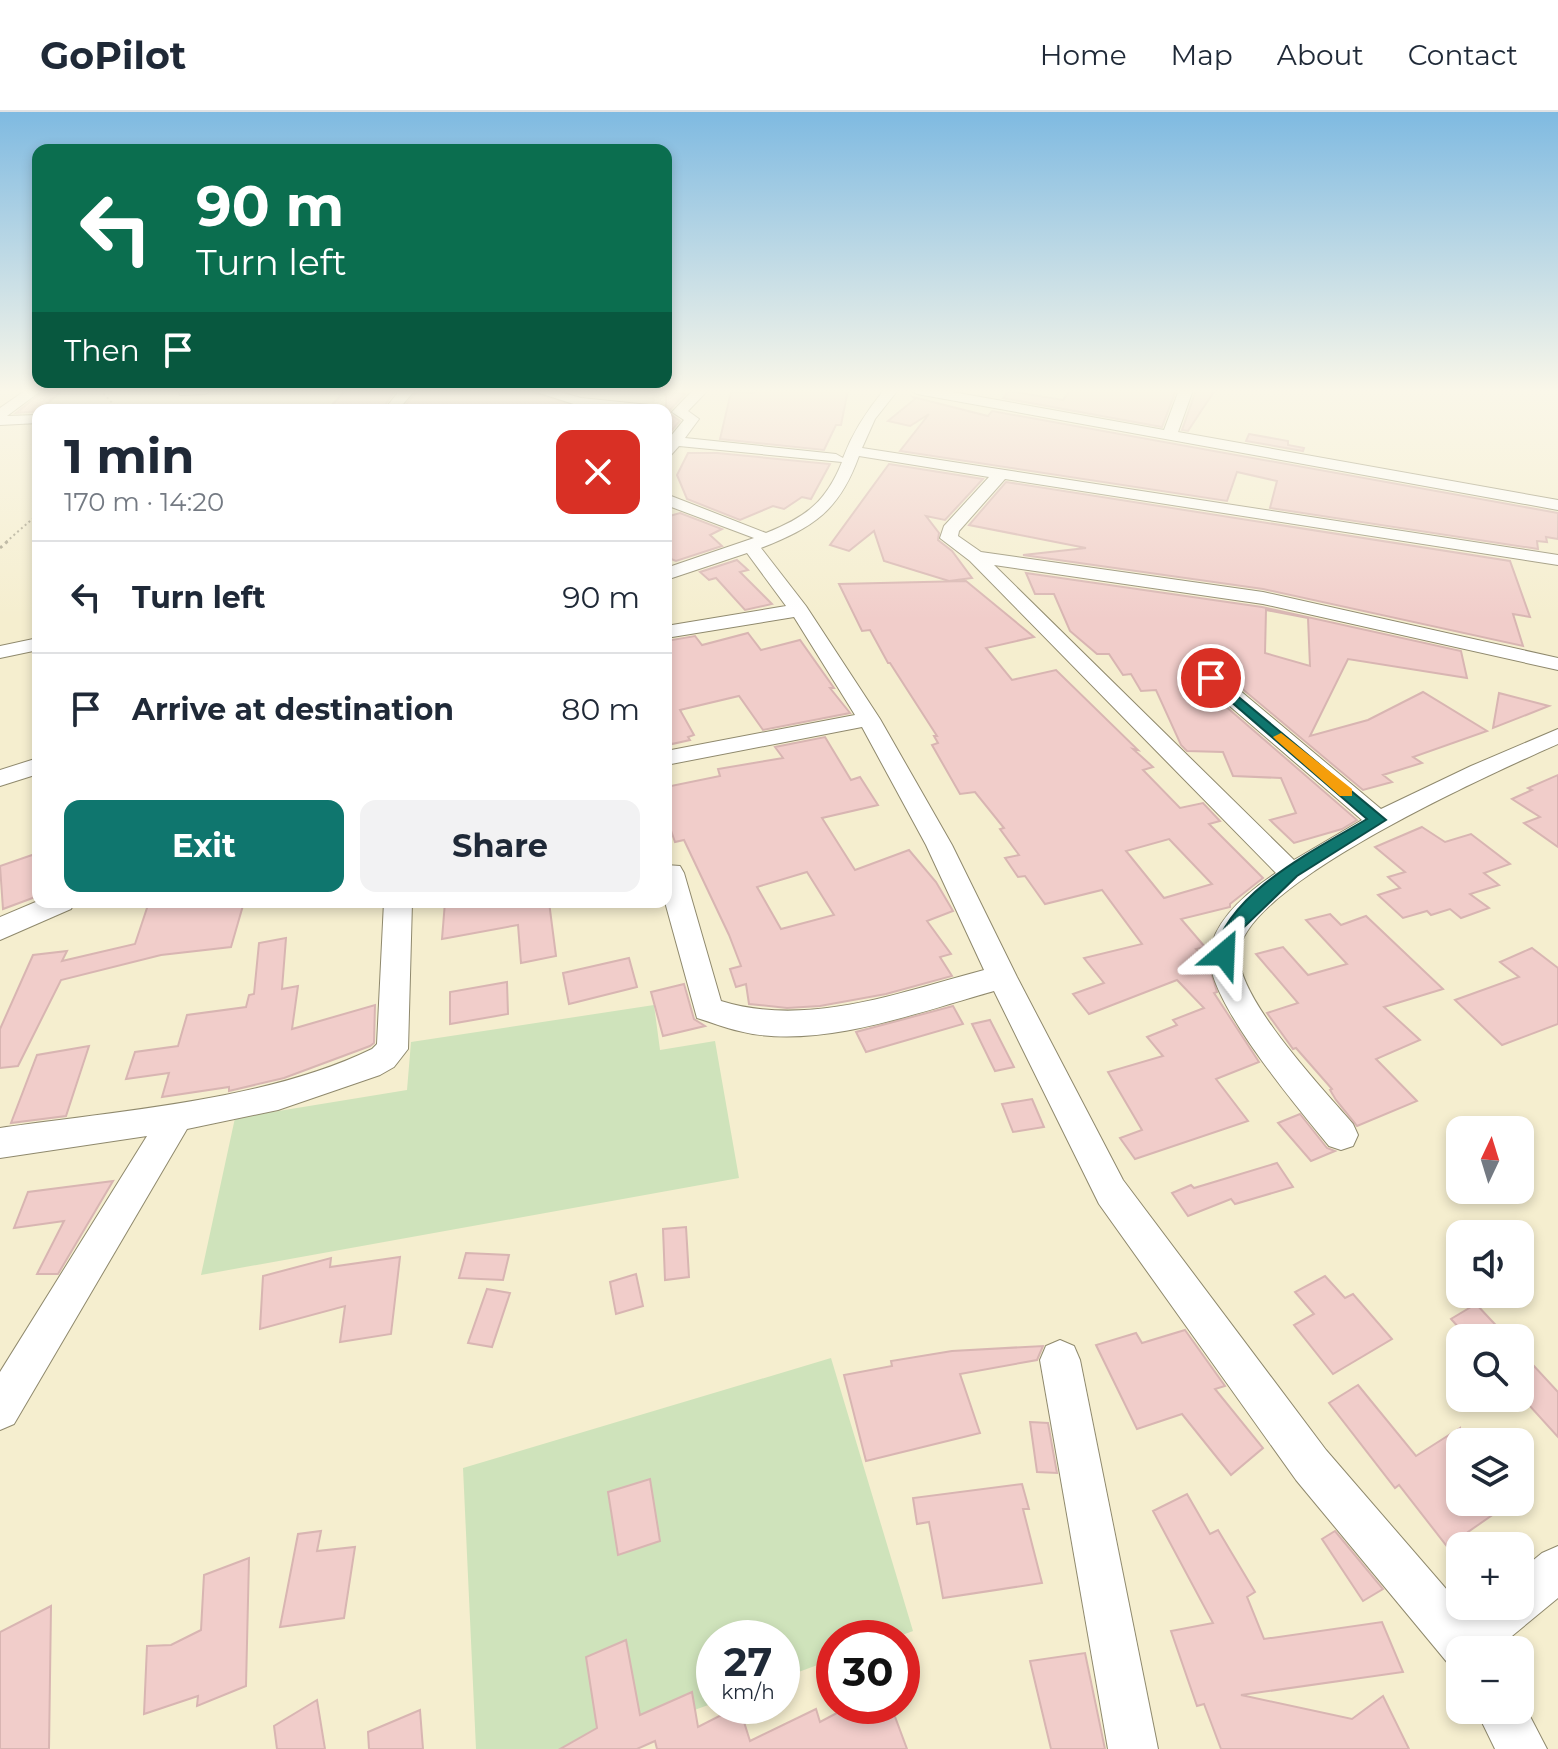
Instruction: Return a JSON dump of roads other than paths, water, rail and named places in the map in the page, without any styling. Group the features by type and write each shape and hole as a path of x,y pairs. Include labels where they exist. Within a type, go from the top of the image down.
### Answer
{"street":[{"path":"754,540 818,496 832,466"},
{"path":"672,572 754,540 791,530 830,501 847,466"},
{"path":"948,466 1283,515 1558,560"},
{"path":"1340,466 1558,505"},
{"path":"1000,475 950,530 949,538 976,557 1291,872"},
{"path":"672,502 754,540 869,719 939,845 1111,1192 1311,1465 1458,1636"},
{"path":"976,557 1263,598 1558,664"},
{"path":"672,631 799,610"},
{"path":"0,652 32,645"},
{"path":"1211,678 1378,820"},
{"path":"672,757 869,719"},
{"path":"1341,1135 1238,1001 1224,954 1228,936 1236,923 1291,872 1378,820 1558,736"},
{"path":"0,778 32,768"},
{"path":"672,877 708,1009 728,1018 750,1024 835,1019 1002,977"},
{"path":"0,929 47,908"},
{"path":"0,1143 177,1117 278,1096 383,1058 392,1049 398,908"},
{"path":"0,1410 177,1117"},
{"path":"1060,1360 1133,1749"},
{"path":"1534,1589 1558,1569"},
{"path":"1479,1636 1497,1620"},
{"path":"1508,1724 1522,1749"}]}
